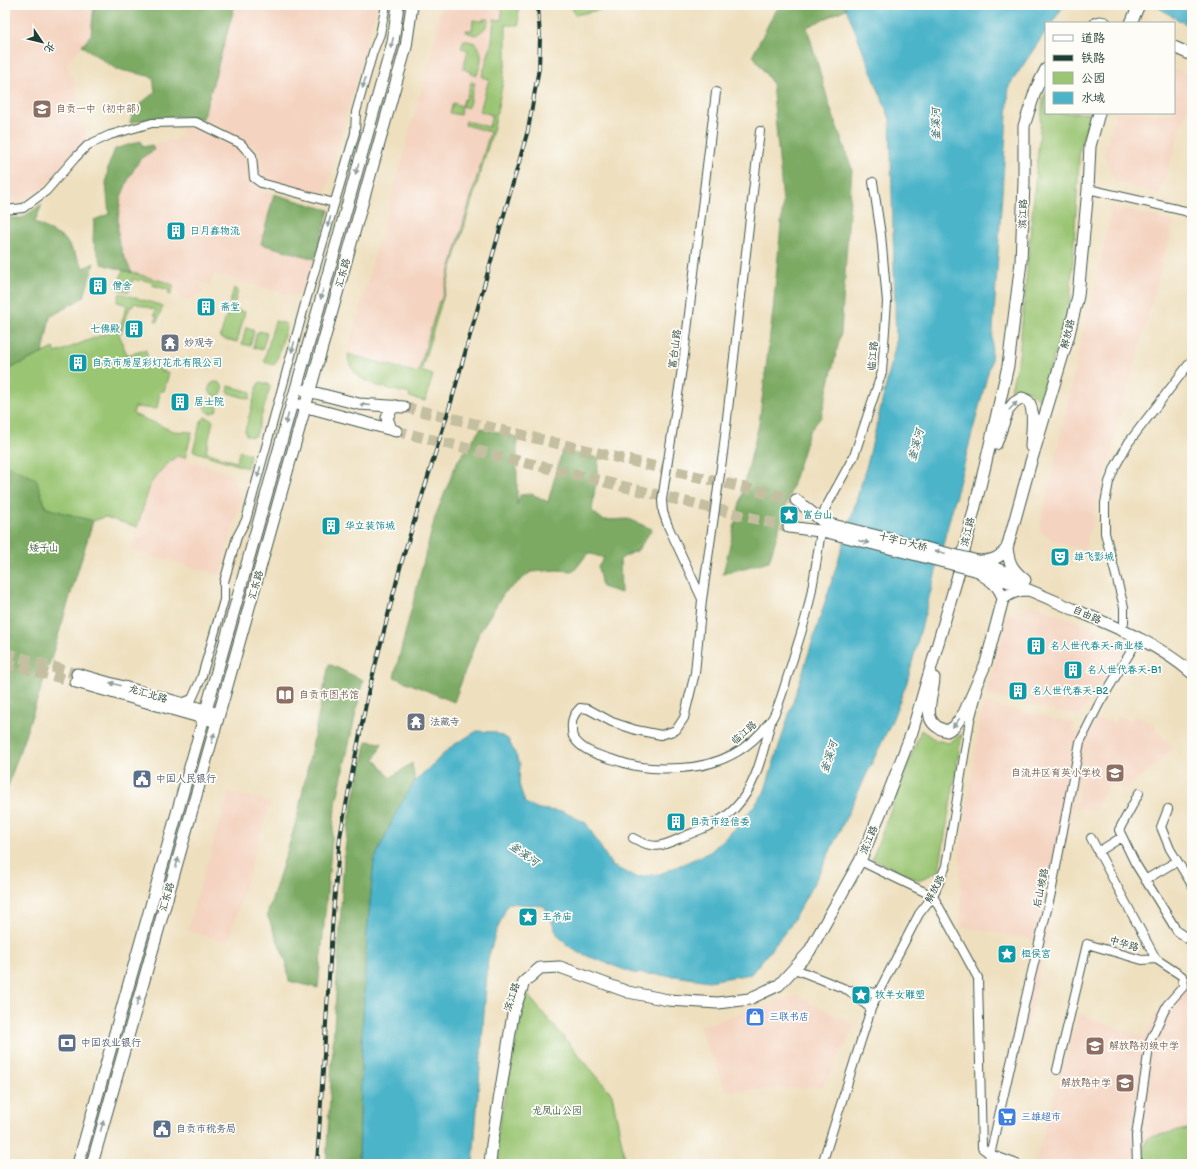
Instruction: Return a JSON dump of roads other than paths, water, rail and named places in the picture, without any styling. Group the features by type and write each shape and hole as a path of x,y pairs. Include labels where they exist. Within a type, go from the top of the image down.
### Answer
{"main road":[{"name":"汇东路","path":"78,1164 393,42 398,5"},
{"name":"汇东路","path":"92,1164 406,47 412,5"},
{"path":"1131,22 1138,7"},
{"path":"1175,48 1192,55"},
{"name":"滨江路","path":"490,1164 513,1014 524,982 540,968 560,967 628,992 662,999 718,1004 749,999 779,985 809,952 860,861 912,732 958,575 985,466 1008,366 1021,262 1024,182 1024,126 1036,89 1045,71"},
{"name":"解放路","path":"1007,548 1068,338 1078,296 1088,189 1090,146 1099,114"},
{"path":"292,403 393,430 387,418 389,413 400,407 359,404 296,388"},
{"path":"985,466 996,445 1008,410 1014,402 1022,398 1028,401 1032,407 1030,465"},
{"path":"796,500 824,527"},
{"name":"十字口大桥","path":"789,527 824,527 976,566"},
{"path":"1003,599 1002,593 998,588 976,566 996,559 1007,548"},
{"path":"1003,599 1008,594 1027,585 1014,571 1010,563 1007,548"},
{"name":"自由路","path":"976,566 1152,635 1192,663"},
{"name":"自由路","path":"1027,585 1139,638 1169,655 1192,673"},
{"name":"解放路","path":"986,663 1003,599"},
{"path":"934,658 934,682 929,715 932,723 938,728 947,731 954,727 964,713 986,663"},
{"name":"龙汇北路","path":"205,714 182,703 76,678 218,718"},
{"name":"滨江路","path":"484,1164 507,1011 518,978 538,962 561,961 630,986 665,993 715,997 748,992 795,969"}],"street":[{"path":"182,703 192,699 198,689 202,676 224,600 224,582 237,537 246,520 334,203 355,133 356,112 373,52 380,34 386,5"},
{"name":"富台山路","path":"702,600 668,526 663,512 662,500 684,355 716,92"},
{"path":"5,210 23,208 46,191 88,145 110,135 152,123 196,122 242,144 252,156 254,178 261,183 334,203"},
{"path":"702,600 723,453 760,131"},
{"name":"临江路","path":"702,600 694,672 684,718 676,730 662,735 636,730 612,722 588,709 580,708 573,715 571,725 573,737 582,746 592,752 631,766 657,769 693,768 730,757 759,734 772,719 785,686 808,610 824,527 854,456 882,372 887,302 881,235 873,182"},
{"path":"1088,189 1185,212 1192,215"},
{"path":"1124,623 1124,607 1105,533 1105,503 1109,482 1115,467 1129,442 1192,360"},
{"name":"后山坡路","path":"988,1164 1051,893 1080,742 1099,704 1139,638"},
{"name":"解放路","path":"822,1164 871,1009 919,914 933,896 946,866 970,720 986,663"},
{"path":"633,838 645,845 662,846 706,827 735,808 747,792 754,779 772,719"},
{"path":"1139,793 1119,830 1135,863 1177,931 1192,942"},
{"path":"1168,809 1161,827 1170,849 1192,885"},
{"path":"1098,852 1122,837"},
{"path":"1091,838 1156,959 1182,976 1183,988 1167,1005 1150,1041 1136,1136 1137,1164"},
{"path":"860,861 933,896 978,978 982,1148 990,1154 1017,1164"},
{"path":"1145,880 1177,861"},
{"name":"中华路","path":"1057,1070 1087,944 1142,960 1156,959"},
{"path":"795,969 848,990 878,993"},
{"path":"848,990 871,1009"}],"water":[{"name":"釜溪河","path":"845,5 1064,5 1053,22 1045,22 1045,32 1009,86 991,361 907,682 891,723 822,868 790,926 751,974 709,981 675,976 633,973 577,952 565,943 557,934 549,915 543,906 508,903 495,935 488,959 473,1164 359,1164 362,1040 367,935 374,861 396,812 415,781 452,746 477,731 494,732 508,739 520,764 519,784 525,803 539,809 564,812 586,823 612,866 637,877 660,874 710,852 739,825 764,793 840,555 868,461 896,343 890,119"},
{"path":"1154,5 1192,5 1192,28"}],"tunnel":[{"path":"404,407 796,500"},
{"path":"396,431 789,527"},
{"path":"5,653 77,674"},
{"path":"5,663 76,682"}],"railway":[{"path":"317,1164 333,914 340,837 353,768 368,694 401,564 452,399 528,130 539,68 540,38 538,5"}],"place":[{"name":"自贡一中（初中部）","path":"42,109"},
{"name":"日月鑫物流","path":"176,231"},
{"name":"僧舍","path":"98,286"},
{"name":"斋堂","path":"206,307"},
{"name":"七佛殿","path":"134,329"},
{"name":"妙观寺","path":"170,343"},
{"name":"自贡市房屋彩灯花术有限公司","path":"78,363"},
{"name":"居士院","path":"180,402"},
{"name":"富台山","path":"789,515"},
{"name":"华立装饰城","path":"331,526"},
{"name":"雄飞影城","path":"1060,557"},
{"name":"名人世代春天-商业楼","path":"1036,646"},
{"name":"名人世代春天-B1","path":"1073,670"},
{"name":"名人世代春天-B2","path":"1018,691"},
{"name":"自贡市图书馆","path":"285,695"},
{"name":"法藏寺","path":"416,722"},
{"name":"自流井区育英小学校","path":"1115,773"},
{"name":"中国人民银行","path":"142,779"},
{"name":"自贡市经信委","path":"676,822"},
{"name":"王爷庙","path":"528,917"},
{"name":"桓侯宫","path":"1007,954"},
{"name":"牧羊女雕塑","path":"861,995"},
{"name":"三联书店","path":"755,1017"},
{"name":"中国农业银行","path":"67,1043"},
{"name":"解放路初级中学","path":"1095,1046"},
{"name":"解放路中学","path":"1125,1083"},
{"name":"三雄超市","path":"1007,1117"},
{"name":"自贡市税务局","path":"162,1129"}],"park label":[{"name":"矮子山","path":"44,548"},
{"name":"龙凤山公园","path":"557,1111"}]}
